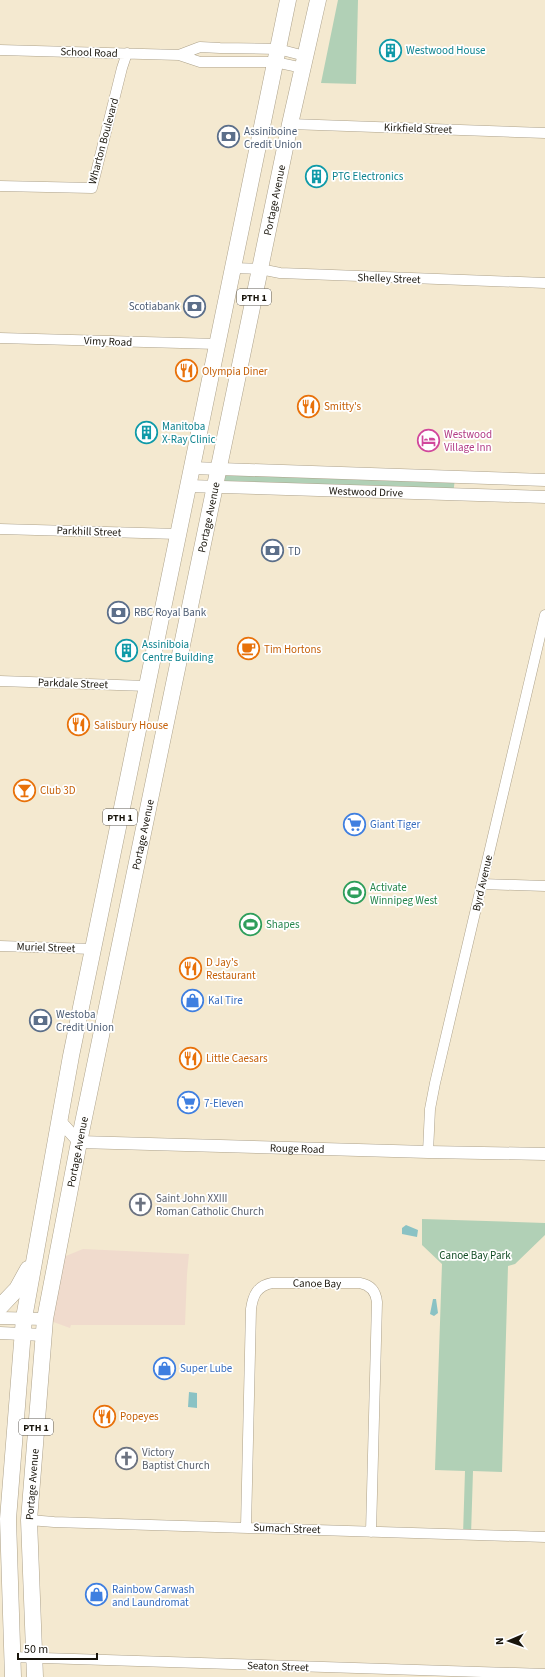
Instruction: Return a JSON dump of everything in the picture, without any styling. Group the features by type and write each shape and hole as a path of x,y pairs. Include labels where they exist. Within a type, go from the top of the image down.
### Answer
{"highway":[{"name":"Portage Avenue","path":"13,1677 11,1657 8,1519 23,1326 59,1120 92,949 288,0"},
{"name":"Portage Avenue","path":"35,1677 33,1658 29,1520 45,1319 78,1142 290,124 318,0"},
{"path":"56,1137 73,1171"},
{"path":"0,1307 17,1289 35,1255"}],"street":[{"name":"School Road","path":"179,55 200,48 277,55 304,62"},
{"name":"School Road","path":"0,50 179,55 200,62 277,55"},
{"name":"Wharton Boulevard","path":"0,186 92,188 127,53"},
{"name":"Kirkfield Street","path":"290,124 545,133"},
{"name":"Shelley Street","path":"233,268 260,269 280,273 545,283"},
{"name":"Vimy Road","path":"0,338 217,344"},
{"name":"Westwood Drive","path":"192,468 545,480"},
{"name":"Westwood Drive","path":"188,486 545,497"},
{"name":"Parkhill Street","path":"0,529 178,534"},
{"name":"Byrd Avenue","path":"428,1152 432,1097 545,615"},
{"name":"Parkdale Street","path":"0,681 147,686"},
{"path":"482,884 545,886"},
{"name":"Muriel Street","path":"0,946 92,949"},
{"path":"59,1120 78,1142"},
{"name":"Rouge Road","path":"78,1142 545,1154"},
{"name":"Canoe Bay","path":"246,1527 252,1309 254,1295 260,1287 272,1283 366,1284 372,1289 377,1302 371,1532"},
{"path":"0,1318 43,1335"},
{"path":"0,1332 45,1319"},
{"name":"Sumach Street","path":"29,1520 545,1537"},
{"name":"Seaton Street","path":"11,1657 545,1674"}],"shaded area":[{"path":"83,1249 189,1254 185,1325 71,1325 70,1328 45,1319 56,1260"}],"green space":[{"path":"338,0 358,0 356,84 321,83"},
{"path":"218,469 455,478 453,495 215,488"},
{"name":"Canoe Bay Park","path":"422,1219 545,1223 545,1235 515,1264 508,1266 502,1472 473,1471 471,1535 463,1535 465,1471 435,1470 442,1264 422,1245"}],"water":[{"path":"406,1225 418,1230 417,1237 402,1234 402,1228"},
{"path":"433,1299 436,1299 438,1313 434,1316 430,1314"},
{"path":"189,1392 197,1393 197,1408 188,1407"}],"place":[{"name":"Westwood House","path":"391,50"},
{"name":"Assiniboine Credit Union","path":"228,137"},
{"name":"PTG Electronics","path":"317,176"},
{"name":"Scotiabank","path":"195,306"},
{"name":"Olympia Diner","path":"186,371"},
{"name":"Smitty's","path":"309,406"},
{"name":"Manitoba X-Ray Clinic","path":"147,432"},
{"name":"Westwood Village Inn","path":"429,440"},
{"name":"TD","path":"273,551"},
{"name":"RBC Royal Bank","path":"118,612"},
{"name":"Tim Hortons","path":"249,649"},
{"name":"Assiniboia Centre Building","path":"127,650"},
{"name":"Salisbury House","path":"79,725"},
{"name":"Club 3D","path":"24,790"},
{"name":"Giant Tiger","path":"354,824"},
{"name":"Activate Winnipeg West","path":"354,893"},
{"name":"Shapes","path":"251,924"},
{"name":"D Jay's Restaurant","path":"190,968"},
{"name":"Kal Tire","path":"193,1000"},
{"name":"Westoba Credit Union","path":"41,1020"},
{"name":"Little Caesars","path":"190,1058"},
{"name":"7-Eleven","path":"189,1103"},
{"name":"Saint John XXIII Roman Catholic Church","path":"141,1204"},
{"name":"Super Lube","path":"165,1368"},
{"name":"Popeyes","path":"105,1416"},
{"name":"Victory Baptist Church","path":"126,1458"},
{"name":"Rainbow Carwash and Laundromat","path":"97,1595"}]}
